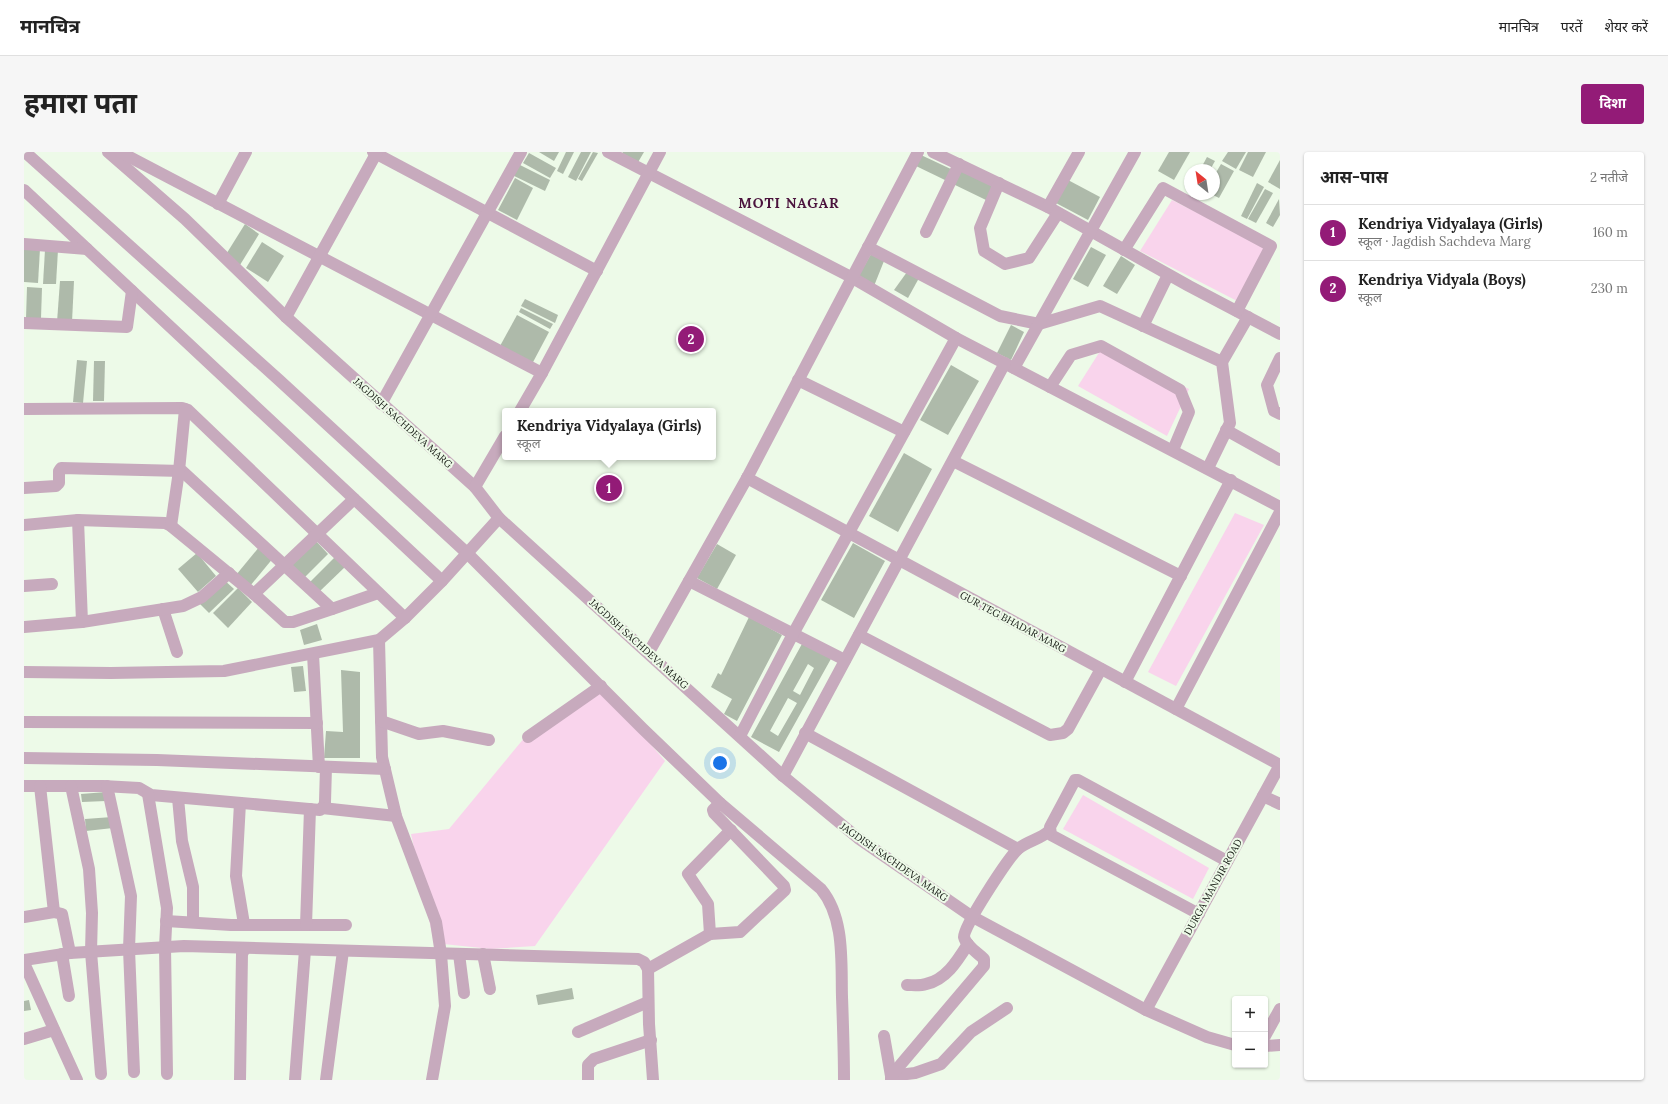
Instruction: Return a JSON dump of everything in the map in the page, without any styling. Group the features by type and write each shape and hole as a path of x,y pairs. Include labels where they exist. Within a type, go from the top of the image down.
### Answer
{"street":[{"path":"25,152 279,380 468,554 720,803 786,857 829,898 834,912 840,941 844,1080"},
{"name":"JAGDISH SACHDEVA MARG","path":"108,152 185,219 286,318 475,487 499,518 649,652 783,776 858,838 971,916 1146,1010 1207,1037 1232,1044"},
{"path":"120,152 542,373"},
{"path":"218,204 246,152"},
{"path":"286,318 375,152 596,271"},
{"path":"381,404 521,152"},
{"path":"608,152 648,174 851,277 956,338 1208,468 1280,507"},
{"path":"522,408 660,152"},
{"path":"649,652 747,478 851,277 918,152"},
{"path":"933,152 1053,210 1168,275 1248,317 1278,329"},
{"path":"999,184 980,228 984,251 1005,264 1029,258 1053,210 1079,152"},
{"path":"783,776 953,461 1010,366 1039,324 1092,232 1135,152"},
{"path":"926,232 959,164"},
{"path":"1124,250 1163,188 1271,246 1237,311"},
{"path":"24,190 442,581"},
{"path":"24,244 87,249"},
{"path":"868,247 1000,316 1039,324 1100,306 1222,362"},
{"path":"1143,326 1168,275"},
{"path":"24,323 127,327 132,291"},
{"path":"1208,468 1230,423 1222,362 1248,317"},
{"path":"740,736 848,532 956,338"},
{"path":"1050,386 1072,355 1101,346 1180,390 1189,412 1173,450"},
{"path":"1280,358 1267,385 1274,412 1280,414"},
{"path":"798,380 904,432"},
{"path":"24,408 188,410 405,618"},
{"path":"171,526 179,471 185,409"},
{"path":"1226,430 1280,460"},
{"path":"475,487 502,441"},
{"path":"953,461 1181,576"},
{"path":"24,488 56,486 59,483 59,470 61,468 179,471 185,473 332,609"},
{"name":"GUR TEG BHADAR MARG","path":"747,478 1280,765"},
{"path":"1125,682 1231,480"},
{"path":"254,594 354,499"},
{"path":"1176,709 1280,512"},
{"path":"24,672 111,673 224,671 379,640 405,618 442,581 499,518"},
{"path":"24,524 78,520 159,522 171,526 254,594 285,622 294,622 378,593"},
{"path":"78,520 82,622"},
{"path":"24,627 82,622 183,606 202,597 229,573"},
{"path":"689,581 845,660"},
{"path":"24,586 52,584"},
{"path":"163,610 177,652"},
{"path":"859,635 1050,735 1063,733 1068,729 1101,669"},
{"path":"379,640 382,757 396,816 436,922 441,954 445,1006 432,1080"},
{"path":"313,654 317,723 323,767 325,802 316,808"},
{"path":"528,737 601,686"},
{"path":"381,721 419,734 443,731 489,740"},
{"path":"24,722 317,723"},
{"path":"805,733 1018,849"},
{"path":"24,758 157,760 385,769"},
{"name":"DURGA MANDIR ROAD","path":"1146,1010 1280,765"},
{"path":"891,1078 984,966 984,959 968,944 964,937 964,932 971,916 1018,849 1049,830 1077,779 1227,861"},
{"path":"24,786 107,786 138,788 148,794 178,798 316,808 396,816"},
{"path":"40,786 54,912"},
{"path":"71,786 89,869 92,913 91,952 101,1074"},
{"path":"107,786 131,896 129,949 134,1072"},
{"path":"148,794 161,862 167,908 165,947 167,1074"},
{"path":"1263,796 1280,804"},
{"path":"178,798 182,841 193,887 192,922"},
{"path":"240,803 236,876 244,924"},
{"path":"648,969 710,934 740,932 785,890 784,886 714,813 713,810 720,803"},
{"path":"306,925 316,808"},
{"path":"710,934 708,904 688,874 731,830"},
{"path":"1049,830 1051,835 1198,914"},
{"path":"24,917 54,912 60,913 63,916 69,996"},
{"path":"166,921 244,924 346,925"},
{"path":"907,985 927,984 946,975 959,959 968,944"},
{"path":"24,960 66,954 184,946 638,959 644,962 648,969 648,1002 653,1080"},
{"path":"240,1080 242,954 245,948"},
{"path":"295,1080 305,950"},
{"path":"326,1080 343,951"},
{"path":"459,954 464,993"},
{"path":"482,954 490,989"},
{"path":"24,963 77,1080"},
{"path":"578,1032 648,1002"},
{"path":"891,1078 915,1073 941,1064 972,1032 1007,1008"},
{"path":"1267,1032 1280,1010"},
{"path":"24,1039 54,1030"},
{"path":"884,1036 891,1078"},
{"path":"588,1080 588,1065 594,1059 651,1040"},
{"path":"1268,1046 1280,1045"}],"shaded area":[{"path":"1172,200 1266,247 1241,303 1140,251"},
{"path":"1102,348 1189,389 1167,436 1078,386"},
{"path":"1235,513 1264,525 1176,686 1148,672"},
{"path":"601,686 665,761 535,946 491,949 434,943 411,834 449,829 530,731"},
{"path":"1083,795 1209,868 1193,899 1063,829"}],"building":[{"path":"539,152 559,152 554,161"},
{"path":"566,152 574,152 563,174 557,171"},
{"path":"581,152 591,152 576,181 568,177"},
{"path":"593,152 598,153 582,181 578,179"},
{"path":"623,152 644,152 637,164 621,155"},
{"path":"1169,152 1190,152 1174,180 1158,171"},
{"path":"1228,152 1246,152 1236,169 1222,161"},
{"path":"1248,152 1266,152 1253,177 1239,170"},
{"path":"529,153 556,168 550,178 523,163"},
{"path":"921,155 953,170 947,181 916,166"},
{"path":"1207,157 1215,161 1213,164 1203,164"},
{"path":"1280,160 1280,189 1268,182"},
{"path":"516,163 550,180 545,191 510,174"},
{"path":"1221,164 1234,171 1220,196"},
{"path":"959,170 993,186 986,200 953,184"},
{"path":"515,178 533,188 517,220 498,210"},
{"path":"1068,180 1100,197 1088,220 1056,203"},
{"path":"1257,183 1264,187 1247,219 1241,216"},
{"path":"1265,189 1273,193 1256,223 1248,219"},
{"path":"1279,199 1280,215 1273,227 1266,223"},
{"path":"245,224 259,234 240,265 225,256"},
{"path":"262,242 284,256 268,282 246,268"},
{"path":"1091,247 1106,255 1088,287 1073,279"},
{"path":"24,248 40,249 38,283 24,282"},
{"path":"45,250 58,250 56,284 43,284"},
{"path":"871,254 884,261 874,286 858,277"},
{"path":"1121,256 1135,265 1117,294 1103,286"},
{"path":"907,272 919,278 908,298 894,290"},
{"path":"60,281 74,281 72,322 57,322"},
{"path":"27,287 42,288 41,318 26,318"},
{"path":"525,299 558,315 555,323 521,306"},
{"path":"521,308 553,324 550,329 519,312"},
{"path":"517,315 549,332 532,364 500,346"},
{"path":"1011,325 1024,332 1011,360 997,353"},
{"path":"77,360 87,361 83,403 73,402"},
{"path":"94,361 105,361 104,401 93,401"},
{"path":"951,365 979,381 948,435 920,420"},
{"path":"904,453 932,469 898,532 869,516"},
{"path":"316,541 328,554 304,578 291,564"},
{"path":"853,543 885,561 854,618 821,600"},
{"path":"717,544 736,555 717,589 697,578"},
{"path":"260,546 274,557 250,586 236,575"},
{"path":"197,553 216,576 198,592 178,569"},
{"path":"336,556 346,566 319,592 310,582"},
{"path":"222,578 234,589 209,613 198,602"},
{"path":"238,588 252,602 228,628 213,613"},
{"path":"749,617 782,635 737,721 724,714 732,699 711,687 718,673 721,675"},
{"path":"317,624 322,640 304,645 300,630"},
{"path":"803,642 832,657 779,752 751,737","holes":["808,664 814,668 800,695 793,691","788,698 797,703 778,736 770,731"]},
{"path":"303,666 306,691 294,692 291,667"},
{"path":"341,670 360,672 360,758 324,758 326,731 343,732"},
{"path":"106,792 106,801 82,802 81,794"},
{"path":"112,817 113,828 86,831 85,819"},
{"path":"572,988 574,999 538,1005 536,995"},
{"path":"29,1000 31,1010 24,1011 24,1001"}],"place":[{"name":"Kendriya Vidyala (Boys)","path":"691,339"},
{"name":"Kendriya Vidyalaya (Girls)","path":"609,488"}],"district":[{"name":"MOTI NAGAR","path":"789,203"}]}
